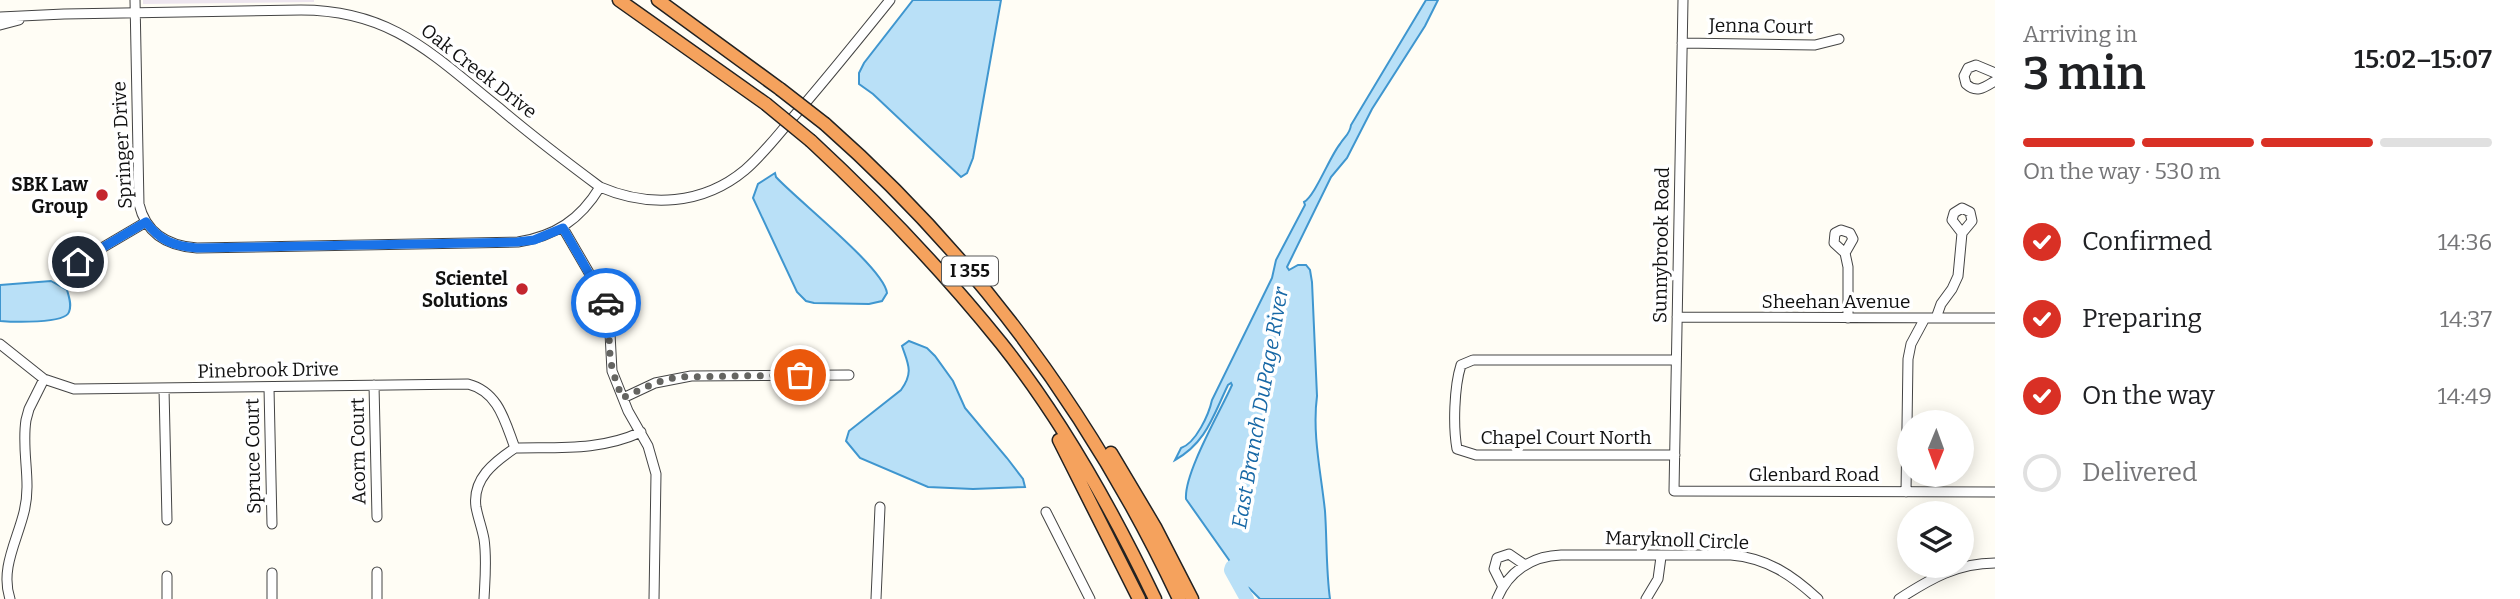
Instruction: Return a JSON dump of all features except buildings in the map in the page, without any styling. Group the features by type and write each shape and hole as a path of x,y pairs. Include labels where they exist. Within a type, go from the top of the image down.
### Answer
{"highway":[{"name":"I 355","path":"619,0 766,104 811,141 880,206 954,288 1002,344 1042,401 1101,493 1155,599"},
{"name":"I 355","path":"658,0 825,124 881,176 969,270 1026,340 1092,436 1147,533 1179,599"},
{"path":"1042,401 1139,599"},
{"path":"1092,436 1109,450 1129,482 1192,599"}],"street":[{"name":"Springer Drive","path":"135,0 138,194 140,209 146,222 163,241 197,248 534,240 563,228 586,209 600,187"},
{"name":"Oak Creek Drive","path":"0,18 64,14 326,10 353,14 399,32 432,52 600,187 617,195 650,201 672,201 701,195 721,186 746,169 890,0"},
{"name":"Sunnybrook Road","path":"1674,491 1683,0"},
{"name":"Oak Creek Drive","path":"0,25 31,17"},
{"name":"Jenna Court","path":"1682,43 1815,45 1839,39"},
{"path":"1995,73 1976,65 1968,68 1964,76 1966,84 1973,89 1982,89 1995,81"},
{"path":"78,262 146,222"},
{"path":"563,228 606,302 612,372 653,461 657,488 653,599"},
{"path":"1936,318 1958,276 1962,233"},
{"path":"1846,253 1848,318"},
{"name":"Sheehan Avenue","path":"1677,317 1995,318"},
{"path":"1906,492 1908,359 1911,344 1925,318"},
{"name":"Pinebrook Drive","path":"3,347 44,379 62,387 86,390 456,384 474,386 494,399 503,414 515,448"},
{"name":"Chapel Court North","path":"1675,455 1473,454 1457,449 1455,438 1457,379 1461,365 1473,360 1676,360"},
{"path":"622,398 655,383 691,376 849,376"},
{"path":"10,599 4,584 3,569 20,529 27,497 26,420 44,379"},
{"name":"Acorn Court","path":"374,385 377,517"},
{"name":"Spruce Court","path":"269,388 272,524"},
{"path":"164,390 167,520"},
{"path":"484,599 485,550 477,509 477,489 481,477 515,448 601,446 625,440 641,432"},
{"name":"Glenbard Road","path":"1674,491 1995,492"},
{"path":"876,599 880,507"},
{"path":"1046,512 1090,599"},
{"name":"Maryknoll Circle","path":"1502,585 1494,569 1497,558 1509,554 1525,565"},
{"name":"Maryknoll Circle","path":"1497,599 1502,585 1512,574 1525,565 1553,555 1731,555 1765,562 1787,574 1818,599"},
{"path":"1646,599 1658,579 1661,557"},
{"path":"1899,599 1947,571 1964,566 1995,563"},
{"path":"377,572 377,599"},
{"path":"272,573 272,599"},
{"path":"167,576 167,599"}],"shaded area":[{"path":"143,0 314,0 314,2 143,4"}],"water":[{"path":"913,0 1001,0 973,158 967,173 961,177 859,84 859,73 864,63"},
{"path":"1426,0 1438,0 1425,26 1372,109 1347,158 1331,177 1287,267 1289,270 1298,265 1306,265 1310,270 1312,282 1316,439 1325,511 1330,599 1260,599 1249,588 1231,580 1229,560 1186,499 1191,474 1231,383 1201,437 1175,460 1181,448 1192,440 1205,420 1212,400 1272,278 1276,260 1305,205 1304,202 1313,192"},
{"path":"775,173 787,188 871,268 887,293 882,301 869,304 814,303 806,301 797,292 753,198 758,184"},
{"path":"51,281 67,290 70,307 65,316 38,321 0,321 0,285"},
{"path":"909,341 927,348 935,356 953,381 965,408 1023,479 1025,487 928,487 860,458 846,441 849,431 905,384 909,368 902,346"}],"waterway":[{"name":"East Branch DuPage River","path":"1232,567 1231,570 1247,599"}],"way so far":[{"path":"606,303 612,372 622,398 655,383 677,377 800,375"}],"place":[{"name":"SBK Law Group","path":"102,195"},
{"name":"Scientel Solutions","path":"522,289"}],"route":[{"path":"78,262 146,222 163,241 197,248 517,242 534,240 563,228 606,303"}]}
